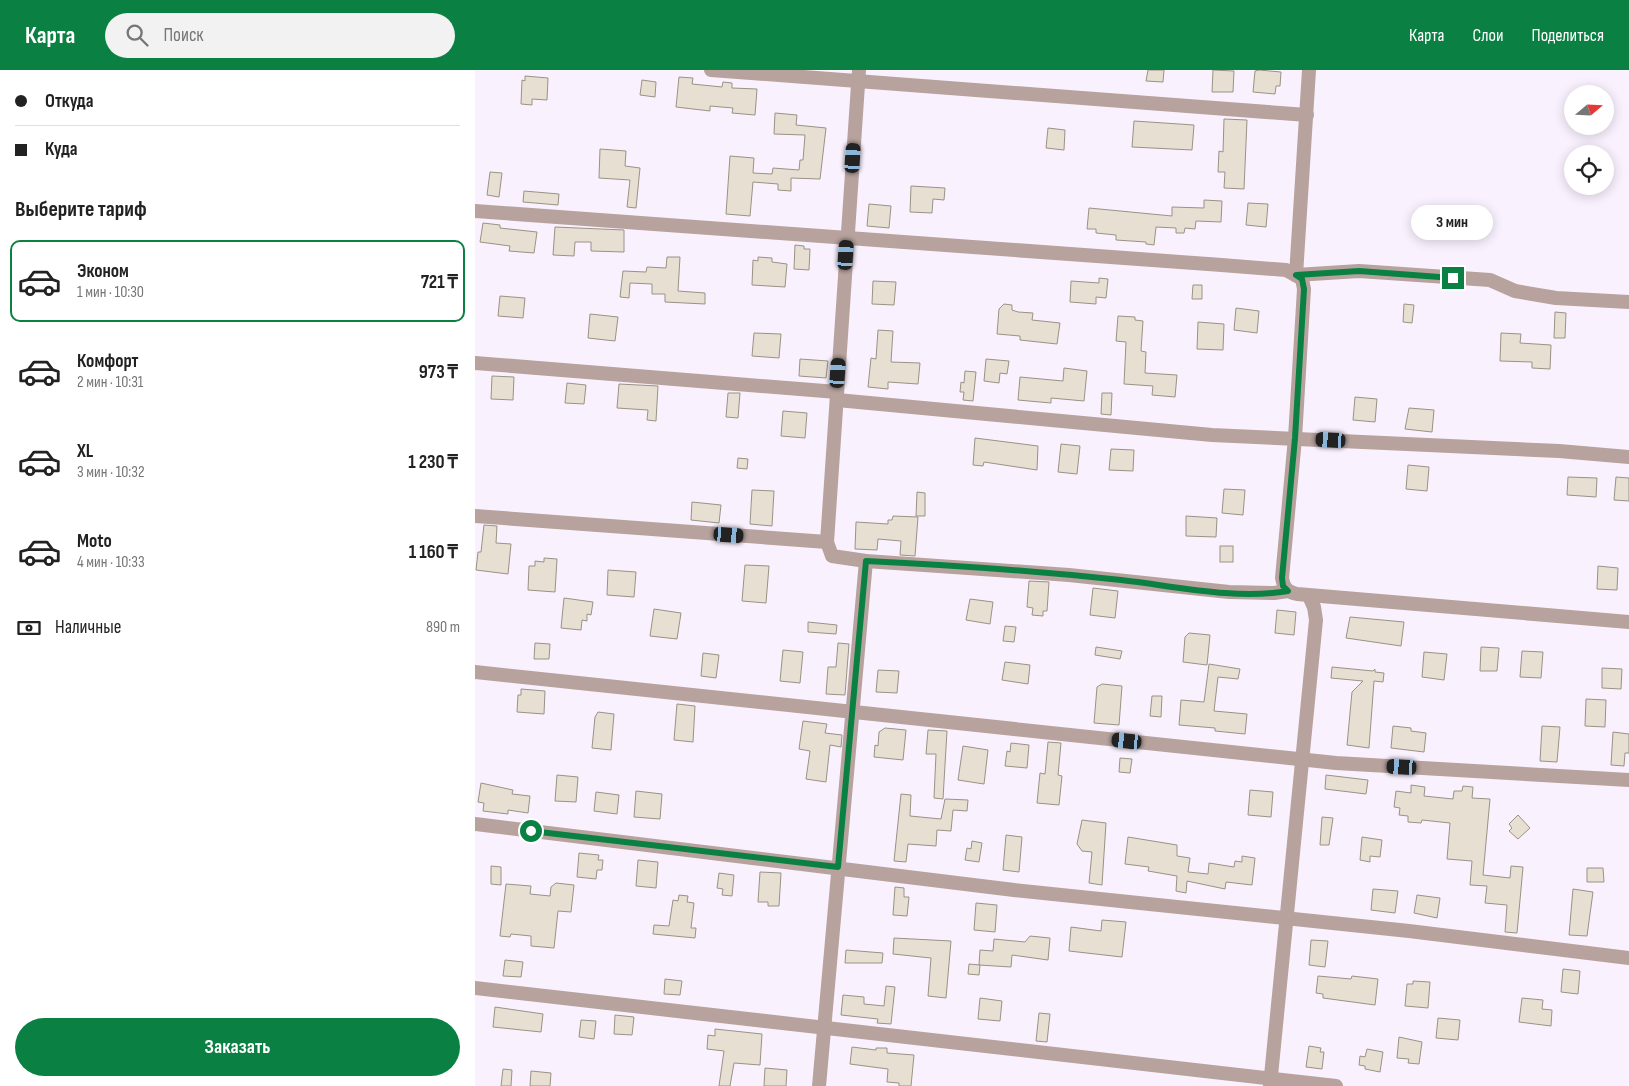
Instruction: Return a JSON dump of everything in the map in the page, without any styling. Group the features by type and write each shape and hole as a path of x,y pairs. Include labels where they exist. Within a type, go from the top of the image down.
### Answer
{"street":[{"path":"711,70 858,75 1307,115"},
{"path":"1296,275 1309,70"},
{"path":"858,75 827,542 832,556 866,561 1069,575 1229,592 1273,594 1288,591 1309,596 1629,622"},
{"path":"475,211 847,235 928,244 1286,270 1302,279 1304,289 1295,438 1282,578 1283,586 1288,591"},
{"path":"1296,275 1359,271 1490,280 1515,291 1556,298 1629,302"},
{"path":"475,364 837,396 1212,435 1559,451 1629,457"},
{"path":"475,516 827,542"},
{"path":"819,1086 866,561"},
{"path":"1270,1082 1316,620 1314,607 1309,596"},
{"path":"475,672 853,710 1301,759 1499,774 1629,780"},
{"path":"475,824 1014,890 1286,920 1409,931 1629,958"},
{"path":"475,988 1270,1082 1336,1086"}],"building":[{"path":"1148,70 1164,70 1163,82 1146,81"},
{"path":"1213,70 1234,71 1233,92 1212,92"},
{"path":"1255,71 1281,72 1280,86 1276,86 1275,94 1253,92"},
{"path":"525,76 548,78 547,100 532,99 532,105 521,104 522,80 525,81"},
{"path":"679,77 693,78 692,84 722,87 723,82 732,83 732,88 757,89 755,115 732,113 733,108 710,106 710,111 676,107"},
{"path":"642,80 656,82 655,97 640,95"},
{"path":"775,113 797,115 796,125 826,128 820,179 791,178 791,191 778,190 778,184 753,182 750,216 726,214 730,156 754,158 753,173 772,174 773,168 799,170 800,160 803,160 805,135 774,134"},
{"path":"1224,119 1247,120 1244,189 1224,188 1225,172 1218,172 1219,151 1223,152"},
{"path":"1134,121 1194,125 1192,150 1132,147"},
{"path":"1048,128 1065,130 1064,150 1046,148"},
{"path":"600,149 626,151 625,166 640,168 636,208 627,207 630,180 599,178"},
{"path":"490,172 502,173 499,197 487,195"},
{"path":"911,186 945,188 944,200 933,199 932,213 910,212"},
{"path":"524,191 559,194 558,205 523,202"},
{"path":"1204,200 1222,201 1221,222 1196,221 1195,229 1185,228 1184,233 1176,233 1176,228 1156,227 1154,245 1146,244 1146,242 1116,240 1116,235 1096,233 1096,229 1087,229 1089,208 1172,216 1172,207 1204,208"},
{"path":"1248,203 1268,204 1266,227 1246,225"},
{"path":"869,204 891,206 889,228 867,226"},
{"path":"483,223 500,225 500,228 537,232 534,253 509,251 510,246 480,242"},
{"path":"555,227 624,230 624,252 591,251 591,242 575,242 574,256 553,255"},
{"path":"795,245 804,246 804,249 810,249 809,270 794,269"},
{"path":"667,257 680,257 678,291 705,293 705,304 665,302 665,294 652,294 652,284 630,283 629,298 620,297 623,271 646,272 647,267 666,268"},
{"path":"758,257 772,258 772,262 787,264 785,287 752,285 753,260 758,261"},
{"path":"1099,278 1108,279 1106,298 1096,297 1096,304 1070,302 1071,281 1099,283"},
{"path":"873,281 896,282 894,305 872,304"},
{"path":"1193,285 1202,285 1202,299 1192,299"},
{"path":"500,296 525,298 523,318 498,316"},
{"path":"1004,304 1012,305 1012,310 1018,312 1033,313 1032,320 1060,323 1057,344 1020,340 1020,336 997,334 999,309"},
{"path":"1404,304 1414,305 1412,323 1403,322"},
{"path":"1236,308 1259,311 1257,333 1234,330"},
{"path":"1555,312 1566,313 1565,338 1554,338"},
{"path":"590,314 618,317 615,341 588,338"},
{"path":"1118,316 1135,317 1135,320 1143,321 1141,351 1146,352 1145,373 1177,375 1175,397 1152,395 1153,386 1124,384 1126,342 1116,341"},
{"path":"1198,322 1224,324 1223,350 1197,349"},
{"path":"878,330 893,331 891,362 920,363 918,384 888,382 888,389 868,387 871,358 876,359"},
{"path":"754,333 781,334 779,358 752,356"},
{"path":"1501,333 1521,334 1520,343 1551,345 1550,369 1532,368 1532,362 1500,361"},
{"path":"800,359 828,361 826,378 799,376"},
{"path":"986,359 1009,361 1007,374 1000,373 999,383 984,381"},
{"path":"1064,368 1087,371 1084,401 1051,398 1051,403 1018,400 1020,377 1063,381"},
{"path":"965,371 976,372 973,401 963,400 964,392 960,392 961,382 964,383"},
{"path":"492,376 514,377 513,400 491,399"},
{"path":"567,383 586,385 584,404 565,403"},
{"path":"619,384 658,386 656,421 647,420 648,410 617,408"},
{"path":"728,393 740,393 738,418 726,417"},
{"path":"1102,393 1112,393 1111,415 1101,414"},
{"path":"1355,397 1377,399 1375,422 1353,420"},
{"path":"1409,408 1434,410 1432,432 1405,429"},
{"path":"783,411 807,413 805,438 781,436"},
{"path":"975,438 1038,446 1037,470 984,462 983,466 973,465"},
{"path":"1061,444 1080,446 1077,474 1058,472"},
{"path":"1111,449 1134,450 1133,471 1109,470"},
{"path":"738,458 748,459 747,469 737,468"},
{"path":"1408,465 1429,467 1427,491 1406,489"},
{"path":"1568,477 1597,478 1596,497 1567,495"},
{"path":"1616,477 1629,478 1629,501 1614,500"},
{"path":"1224,489 1245,490 1243,515 1222,513"},
{"path":"752,490 774,491 772,526 750,524"},
{"path":"917,492 925,493 925,516 916,516"},
{"path":"692,502 721,505 719,523 691,520"},
{"path":"893,516 918,517 915,556 900,555 901,541 878,539 877,550 855,549 856,522 888,524 888,520 892,520"},
{"path":"1186,516 1217,518 1216,537 1186,536"},
{"path":"484,525 497,526 496,543 511,544 508,574 476,570 478,552 481,552"},
{"path":"1220,546 1233,546 1233,562 1220,562"},
{"path":"544,558 557,559 555,592 528,590 529,566 535,566 535,561 544,562"},
{"path":"745,565 769,566 766,603 742,601"},
{"path":"1598,566 1618,568 1617,590 1597,589"},
{"path":"608,570 636,572 634,597 607,595"},
{"path":"1029,581 1049,582 1047,611 1043,611 1043,616 1032,615 1033,608 1027,607"},
{"path":"1093,588 1118,591 1115,618 1090,615"},
{"path":"564,598 593,602 591,615 587,614 587,621 582,620 581,630 561,628"},
{"path":"970,599 993,602 990,624 966,620"},
{"path":"654,609 681,613 677,639 650,636"},
{"path":"1277,610 1296,612 1294,635 1275,633"},
{"path":"1350,617 1404,622 1401,646 1346,638"},
{"path":"808,622 837,625 836,634 808,632"},
{"path":"1005,626 1016,627 1014,642 1003,641"},
{"path":"1189,633 1210,635 1207,665 1183,662 1185,637"},
{"path":"535,643 550,644 549,659 534,659"},
{"path":"838,643 849,644 845,695 826,694 828,667 836,667"},
{"path":"1096,647 1122,651 1120,659 1095,655"},
{"path":"1481,647 1499,648 1497,671 1480,671"},
{"path":"783,650 803,652 800,683 780,681"},
{"path":"1522,651 1543,652 1541,678 1520,677"},
{"path":"1424,652 1447,654 1444,680 1422,677"},
{"path":"703,653 719,655 716,678 701,676"},
{"path":"1005,662 1030,665 1028,684 1002,680"},
{"path":"1209,664 1240,669 1238,679 1218,677 1214,711 1247,714 1245,734 1215,731 1215,728 1179,725 1181,700 1204,702"},
{"path":"1332,667 1373,671 1375,669 1375,672 1384,673 1383,682 1374,681 1369,748 1347,745 1352,692 1363,681 1331,678"},
{"path":"1602,668 1622,669 1621,689 1602,688"},
{"path":"878,670 899,671 897,693 876,692"},
{"path":"1102,684 1122,686 1119,725 1094,723 1097,687"},
{"path":"521,689 545,691 544,714 517,712 518,695 521,695"},
{"path":"1152,696 1162,696 1161,717 1150,716"},
{"path":"1586,699 1606,700 1605,727 1585,726"},
{"path":"677,704 695,706 693,742 674,740"},
{"path":"598,712 614,714 611,750 592,748 595,717"},
{"path":"803,721 827,724 825,733 842,735 841,747 830,745 826,782 806,779 810,751 799,749"},
{"path":"1393,726 1411,728 1411,731 1426,733 1424,752 1391,748"},
{"path":"1542,726 1560,727 1557,762 1540,761"},
{"path":"885,728 906,730 903,760 874,757 875,745 878,746 879,732"},
{"path":"928,730 947,731 943,799 934,798 936,754 926,754"},
{"path":"1613,732 1629,734 1629,753 1625,753 1624,766 1611,765"},
{"path":"1048,742 1061,743 1058,775 1062,776 1059,805 1037,803 1040,773 1045,774"},
{"path":"1011,743 1029,745 1027,768 1005,766 1007,751 1010,752"},
{"path":"963,746 988,750 984,784 958,780"},
{"path":"1120,758 1132,759 1130,773 1119,772"},
{"path":"557,775 578,777 576,802 555,801"},
{"path":"1326,775 1368,780 1366,794 1325,789"},
{"path":"481,783 513,790 512,794 530,796 528,813 508,810 508,814 483,811 484,803 478,802"},
{"path":"1411,785 1425,787 1424,796 1453,799 1454,791 1462,791 1463,786 1473,787 1472,798 1490,799 1483,875 1510,878 1511,866 1523,867 1517,933 1505,932 1507,905 1485,903 1487,886 1470,885 1472,861 1447,859 1450,823 1422,820 1421,823 1408,822 1408,816 1399,815 1400,808 1394,807 1396,791 1411,793"},
{"path":"1250,790 1273,792 1271,817 1248,815"},
{"path":"636,791 662,794 660,819 634,817"},
{"path":"596,792 619,795 617,814 594,811"},
{"path":"901,794 911,795 910,816 941,819 945,799 968,800 967,811 953,810 951,831 937,830 936,846 908,844 906,862 894,861"},
{"path":"1518,815 1530,828 1518,839 1509,831 1512,828 1509,824"},
{"path":"1322,817 1333,818 1329,845 1320,845"},
{"path":"1082,820 1106,823 1102,885 1089,883 1092,852 1082,851 1077,844"},
{"path":"1006,835 1022,837 1019,872 1003,870"},
{"path":"1128,837 1177,845 1177,856 1190,858 1188,872 1208,874 1209,863 1234,867 1235,861 1242,862 1242,856 1255,858 1252,885 1226,882 1225,889 1187,881 1186,893 1176,891 1177,876 1148,871 1149,867 1125,864"},
{"path":"1362,837 1382,840 1380,857 1370,856 1370,862 1360,860"},
{"path":"972,841 982,843 979,862 965,860 967,848 971,849"},
{"path":"579,853 599,855 598,860 603,860 602,870 597,870 596,879 577,877"},
{"path":"638,860 658,862 656,888 636,886"},
{"path":"491,866 501,867 501,885 491,884"},
{"path":"1587,868 1603,868 1604,882 1587,882"},
{"path":"760,872 781,873 779,906 768,906 768,902 758,902"},
{"path":"719,873 734,875 732,896 722,895 723,889 717,888"},
{"path":"556,883 574,885 571,912 558,911 554,948 531,946 531,936 511,934 510,937 500,936 506,884 531,886 530,894 550,896 551,887"},
{"path":"895,887 904,888 904,897 909,897 907,916 893,915"},
{"path":"1373,889 1398,891 1395,913 1371,910"},
{"path":"1573,889 1593,892 1587,936 1569,935"},
{"path":"679,895 688,896 687,902 694,903 691,928 696,928 695,938 653,934 654,925 669,926 673,900 678,901"},
{"path":"1417,895 1440,898 1437,918 1414,913"},
{"path":"976,903 997,905 995,932 974,930"},
{"path":"1102,920 1126,922 1122,957 1069,951 1071,927 1101,931"},
{"path":"1030,936 1050,938 1048,960 1012,955 1011,967 979,965 980,950 993,951 994,939 1025,942"},
{"path":"894,938 951,941 946,998 928,996 931,958 893,954"},
{"path":"1311,940 1328,941 1325,967 1309,965"},
{"path":"846,950 883,953 882,963 845,963"},
{"path":"505,960 523,962 521,977 503,976"},
{"path":"969,964 980,965 979,975 968,974"},
{"path":"1563,969 1580,971 1578,994 1561,992"},
{"path":"1318,976 1351,979 1352,976 1378,979 1375,1005 1323,998 1323,994 1316,993"},
{"path":"665,979 682,981 680,995 664,994"},
{"path":"1413,981 1430,982 1428,1008 1405,1006 1407,984 1413,984"},
{"path":"886,986 895,987 891,1024 877,1023 878,1019 841,1015 843,995 864,997 864,1004 884,1006"},
{"path":"980,998 1002,1001 1000,1021 978,1019"},
{"path":"1522,998 1543,1000 1542,1009 1552,1010 1551,1026 1519,1022"},
{"path":"495,1007 543,1014 541,1032 493,1027"},
{"path":"1039,1013 1050,1014 1047,1042 1036,1041"},
{"path":"615,1015 634,1017 632,1035 614,1034"},
{"path":"1438,1018 1460,1020 1458,1040 1436,1038"},
{"path":"581,1020 596,1021 594,1039 579,1037"},
{"path":"715,1029 762,1034 760,1065 734,1063 730,1086 719,1086 724,1051 707,1049 708,1035 715,1036"},
{"path":"1399,1037 1422,1042 1419,1064 1408,1063 1409,1059 1397,1058"},
{"path":"1309,1046 1321,1048 1320,1052 1324,1052 1322,1069 1306,1067"},
{"path":"852,1047 876,1050 876,1048 887,1048 887,1053 914,1055 911,1086 899,1086 899,1083 887,1082 888,1069 850,1064"},
{"path":"1367,1049 1383,1052 1380,1072 1365,1069 1365,1066 1359,1065 1360,1056 1365,1057"},
{"path":"765,1068 787,1070 786,1086 764,1086"},
{"path":"503,1069 512,1070 511,1086 501,1086"},
{"path":"531,1071 551,1073 550,1086 530,1086"}],"route":[{"path":"531,831 838,867 845,809 866,561 948,565 1069,575 1229,592 1273,594 1288,591 1283,586 1282,578 1295,438 1301,313 1304,289 1302,279 1296,275 1359,271 1398,276 1453,278"}]}
